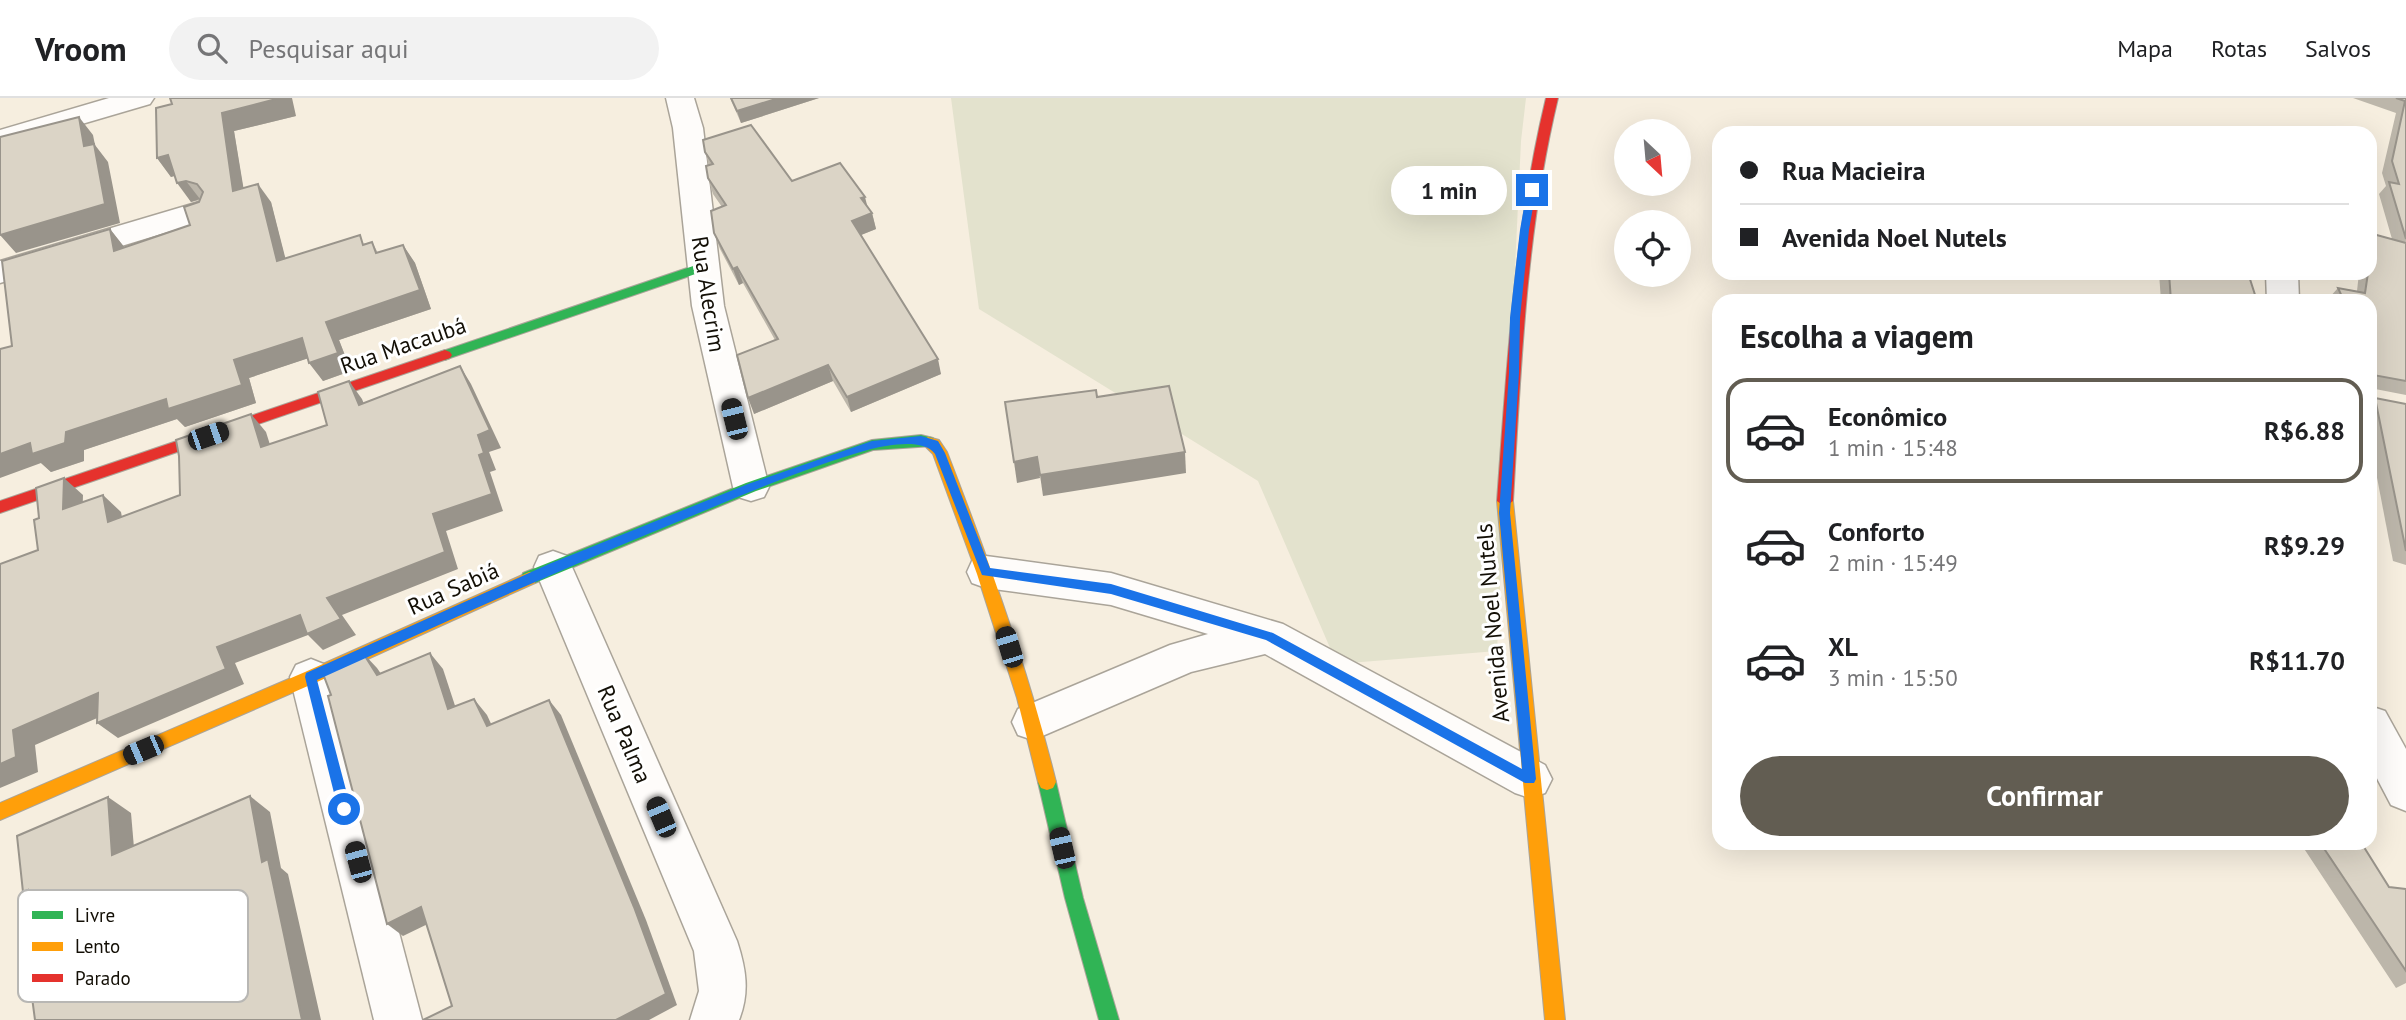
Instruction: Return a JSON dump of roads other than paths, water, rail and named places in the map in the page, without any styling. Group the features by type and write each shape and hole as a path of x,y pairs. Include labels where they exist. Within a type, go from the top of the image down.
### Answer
{"street":[{"path":"0,139 96,105 140,98"},
{"name":"Rua Alecrim","path":"680,98 688,128 702,267 715,344 751,487"},
{"name":"Avenida Noel Nutels","path":"1552,98 1538,149 1524,230 1515,318 1504,513 1555,1020"},
{"path":"0,272 198,212"},
{"name":"Rua Macaubá","path":"0,507 702,267"},
{"name":"Rua Sabiá","path":"0,812 311,677 553,567 751,487 872,445 921,440 934,444 947,470 986,572"},
{"name":"Rua Palma","path":"553,567 714,941 723,968 723,1002 714,1020"},
{"path":"1109,1020 1074,898 1032,722 986,572 1111,589 1269,636 1530,779"},
{"path":"1032,722 1184,657 1269,636"},
{"path":"311,677 398,1020"},
{"path":"2377,737 2406,791"}]}
